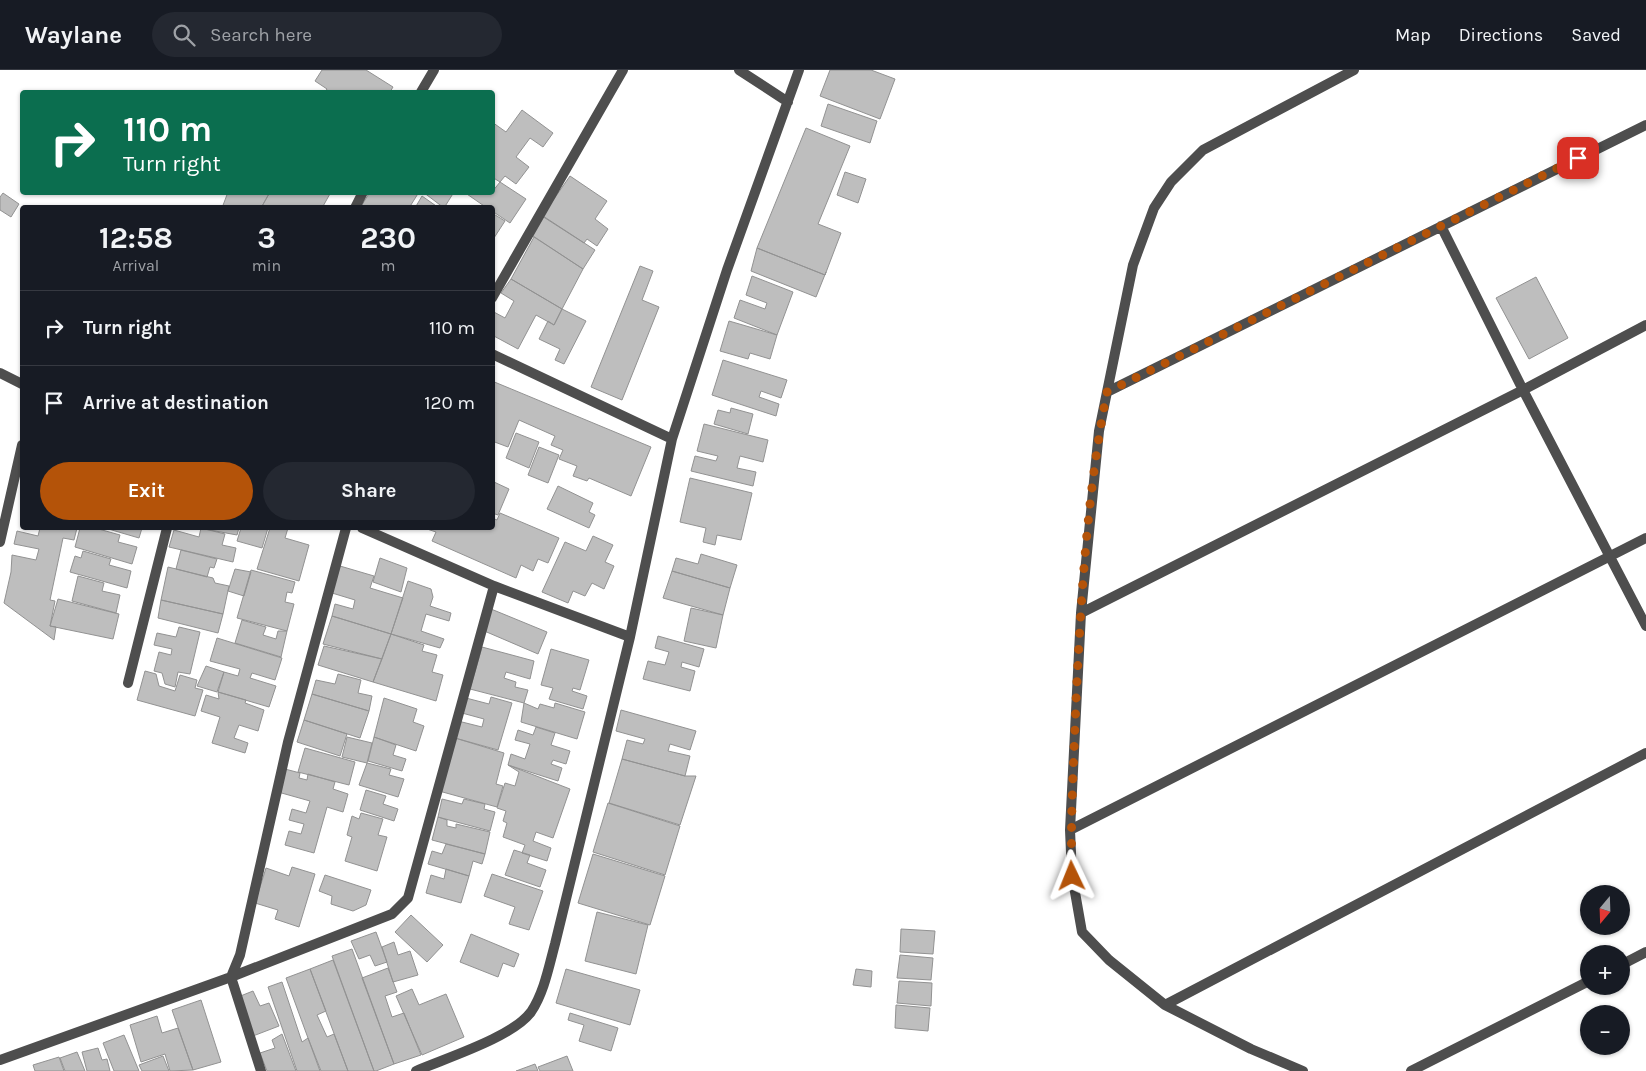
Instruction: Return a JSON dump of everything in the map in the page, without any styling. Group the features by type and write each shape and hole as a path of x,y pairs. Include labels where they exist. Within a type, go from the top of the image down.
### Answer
{"street":[{"path":"422,90 434,70"},
{"path":"495,293 623,70"},
{"path":"739,70 788,102"},
{"path":"416,1071 514,1028 530,1012 541,992 555,944 630,637 672,439 727,270 799,70"},
{"path":"1303,1071 1251,1049 1165,1005 1109,960 1082,932 1072,876 1070,830 1080,613 1099,432 1133,265 1154,208 1171,182 1203,150 1354,70"},
{"path":"1107,392 1646,124"},
{"path":"1441,226 1523,390 1646,626"},
{"path":"1080,613 1523,390 1646,325"},
{"path":"495,355 672,439"},
{"path":"0,373 20,383"},
{"path":"0,542 20,454"},
{"path":"128,683 166,530"},
{"path":"261,1071 231,977 240,955 288,742 345,530"},
{"path":"367,530 494,586 630,637"},
{"path":"1070,830 1646,538"},
{"path":"0,1060 231,977 392,914 408,898 494,586"},
{"path":"1165,1005 1646,753"},
{"path":"1630,960 1646,952"},
{"path":"1411,1071 1580,986"}],"building":[{"path":"322,70 366,70 393,87 391,90 326,90 315,81"},
{"path":"830,70 871,70 895,79 880,119 820,96"},
{"path":"828,104 877,121 870,143 821,126"},
{"path":"522,110 553,133 543,147 530,138 516,157 529,167 516,184 505,176 500,182 495,179 495,124 506,132"},
{"path":"806,128 850,146 818,224 841,233 825,275 757,248"},
{"path":"845,172 866,179 858,203 837,195"},
{"path":"570,176 607,201 595,219 608,229 597,246 587,239 584,243 542,216"},
{"path":"500,182 526,199 510,223 495,213 495,205 483,205 468,195 495,195 495,188"},
{"path":"3,193 19,204 11,217 0,210 0,197"},
{"path":"227,195 268,195 263,205 223,205"},
{"path":"268,195 329,195 324,205 263,205"},
{"path":"368,195 417,195 411,205 362,205"},
{"path":"427,195 452,195 446,205 440,205"},
{"path":"422,196 435,205 417,205"},
{"path":"495,215 505,221 495,236"},
{"path":"543,216 595,250 583,269 530,234"},
{"path":"534,237 583,269 562,309 511,279"},
{"path":"757,248 825,275 816,297 751,271"},
{"path":"640,266 653,271 642,300 659,307 622,400 591,387"},
{"path":"752,276 793,292 777,335 734,318 740,300 765,309 767,303 746,295"},
{"path":"1536,277 1568,338 1529,359 1496,298"},
{"path":"511,279 562,309 554,325 536,315 518,349 495,337 495,313 505,318 514,301 501,293"},
{"path":"562,309 586,321 564,364 555,360 560,349 539,339 548,321 554,325"},
{"path":"729,321 777,335 770,359 750,353 748,359 720,351"},
{"path":"723,360 787,380 781,398 761,391 759,397 779,404 776,416 712,395"},
{"path":"495,382 651,447 631,496 589,478 587,481 573,476 577,466 559,459 563,450 551,445 555,436 519,420 508,447 495,442"},
{"path":"731,408 753,414 748,434 714,424 718,410 730,413"},
{"path":"704,424 768,440 763,462 740,456 737,468 756,472 753,486 691,471 695,456 716,461 718,456 697,451"},
{"path":"516,433 539,442 529,468 506,458"},
{"path":"539,447 559,455 548,483 528,475"},
{"path":"690,478 752,493 741,540 717,535 715,545 703,542 706,528 680,522"},
{"path":"495,482 509,489 498,515 495,514"},
{"path":"558,486 593,503 589,512 595,515 589,528 547,509"},
{"path":"500,513 559,538 548,563 538,559 533,571 521,565 516,578 432,541 436,532 430,530 495,530 495,519 497,520"},
{"path":"40,530 76,530 74,540 63,538 50,600 55,601 50,626 56,627 54,640 4,603 11,572 12,555 36,560 39,549 14,544 17,531 38,536"},
{"path":"79,530 102,530 120,535 118,542 137,547 132,564 75,547"},
{"path":"112,530 141,530 139,538"},
{"path":"174,530 199,537 201,530 225,534 222,545 236,548 233,562 169,547"},
{"path":"210,530 238,530 237,535"},
{"path":"240,530 267,530 262,548 237,541"},
{"path":"269,530 287,530 285,538 309,545 299,581 257,569"},
{"path":"593,536 613,545 605,562 614,566 604,589 592,583 585,596 573,591 568,603 542,592 565,542 586,551"},
{"path":"181,550 217,559 214,568 210,567 207,577 176,569"},
{"path":"83,551 111,559 109,565 131,571 127,588 70,572 75,556 81,558"},
{"path":"701,554 737,565 730,588 672,571 676,558 698,564"},
{"path":"380,558 407,568 401,592 373,582"},
{"path":"340,566 374,576 370,588 403,598 391,634 332,616 335,604 353,609 355,600 332,593"},
{"path":"168,567 213,578 215,583 229,586 223,614 161,600"},
{"path":"235,569 251,572 244,596 228,591"},
{"path":"251,570 295,582 292,593 287,592 285,602 294,604 287,631 237,618"},
{"path":"672,571 730,588 723,615 663,598"},
{"path":"78,576 104,583 102,591 120,595 116,613 72,601"},
{"path":"408,581 431,589 433,597 430,606 451,613 449,621 426,614 421,631 444,639 440,648 391,634"},
{"path":"58,599 119,614 113,639 50,626"},
{"path":"161,600 223,614 218,633 158,618"},
{"path":"691,608 723,615 716,648 684,641"},
{"path":"491,609 547,632 538,654 482,630"},
{"path":"332,616 391,634 382,659 323,644"},
{"path":"242,620 266,627 263,635 276,639 278,631 287,631 281,657 235,643"},
{"path":"179,627 200,632 190,674 178,672 175,687 165,684 162,673 154,671 159,652 171,655 172,649 154,645 157,633 176,637"},
{"path":"391,634 424,645 422,651 437,655 432,672 443,675 436,701 373,682"},
{"path":"658,636 704,649 699,667 682,662 681,667 695,671 690,691 643,679 648,661 665,665 669,652 655,648"},
{"path":"217,638 282,658 275,680 252,673 250,678 276,686 269,707 218,692 224,672 238,676 240,669 210,661"},
{"path":"324,646 382,659 373,682 318,665"},
{"path":"482,647 534,661 530,679 506,672 504,678 516,682 515,687 528,690 524,703 470,689"},
{"path":"551,649 589,660 580,690 573,688 572,691 587,696 583,709 549,699 553,688 541,685"},
{"path":"206,666 224,672 217,692 197,686"},
{"path":"145,671 156,674 159,686 175,691 180,675 197,680 195,688 203,690 195,716 137,700"},
{"path":"338,674 361,680 358,693 372,696 369,711 312,694 316,680 335,684"},
{"path":"218,692 246,700 245,703 264,710 258,731 239,725 234,738 248,743 245,753 212,743 220,717 201,711 206,695 219,699"},
{"path":"312,694 369,711 360,738 304,720"},
{"path":"491,697 512,703 498,750 455,738 458,721 482,727 484,719 462,713 466,698 489,704"},
{"path":"384,698 417,709 413,722 424,726 416,751 374,737"},
{"path":"524,703 538,709 540,704 554,708 555,703 585,712 577,739 521,722"},
{"path":"621,710 696,731 690,750 670,744 668,751 690,756 685,776 622,759 627,740 643,744 645,739 616,731"},
{"path":"304,720 347,734 340,756 297,742"},
{"path":"536,727 555,733 551,745 570,751 566,764 553,760 551,764 562,768 558,781 508,765 511,754 525,759 530,744 515,740 518,730 533,735"},
{"path":"347,737 372,743 367,763 342,757"},
{"path":"374,737 396,745 393,755 406,759 402,771 368,761"},
{"path":"455,738 504,753 496,784 503,786 497,807 439,791"},
{"path":"305,748 355,762 349,785 298,772"},
{"path":"622,759 685,776 696,776 680,825 609,803"},
{"path":"367,763 391,769 389,775 404,779 398,797 359,785"},
{"path":"508,765 570,789 553,838 536,832 533,841 551,848 547,861 522,853 525,845 503,837 507,823 503,821 506,811 497,808 505,783 515,786 519,772"},
{"path":"285,769 300,773 299,778 307,780 308,774 335,782 333,789 348,794 343,812 327,807 314,853 285,845 289,831 301,834 304,824 289,820 292,809 306,813 310,801 278,792"},
{"path":"366,790 386,796 383,804 398,809 394,821 360,810"},
{"path":"442,799 462,804 464,799 485,804 484,809 495,812 490,831 438,817"},
{"path":"608,803 680,826 665,875 593,852"},
{"path":"361,813 383,819 378,835 387,837 377,871 345,861 352,837 347,835 352,816 359,819"},
{"path":"438,817 447,820 447,826 456,828 456,824 490,832 485,854 432,840"},
{"path":"446,844 485,854 482,864 473,861 469,876 428,864 432,851 442,854"},
{"path":"514,850 530,855 527,863 546,870 540,887 505,875"},
{"path":"593,854 665,876 650,925 578,903"},
{"path":"292,867 315,874 299,927 275,919 278,910 255,903 266,868 289,876"},
{"path":"446,869 469,876 461,903 426,893 431,875 444,879"},
{"path":"492,874 543,891 529,930 509,924 515,907 484,896"},
{"path":"325,875 371,890 366,905 353,911 331,904 332,896 319,891"},
{"path":"597,912 648,925 636,974 585,961"},
{"path":"411,915 443,945 427,962 395,932"},
{"path":"901,929 935,931 933,954 900,952"},
{"path":"376,932 387,962 375,966 370,955 359,959 351,941"},
{"path":"471,934 519,954 514,967 503,963 498,977 460,962"},
{"path":"394,942 398,955 410,951 418,975 393,982 382,947"},
{"path":"352,949 394,1064 376,1071 374,1071 332,956"},
{"path":"900,955 933,958 931,980 897,978"},
{"path":"333,960 374,1071 348,1071 310,969"},
{"path":"388,968 397,992 385,996 392,1017 404,1013 421,1055 394,1064 362,978"},
{"path":"310,969 326,1011 317,1015 327,1037 334,1034 348,1071 321,1071 308,1038 286,978"},
{"path":"566,969 640,990 630,1025 556,1003"},
{"path":"856,969 872,971 871,987 853,985"},
{"path":"899,981 932,983 931,1006 897,1003"},
{"path":"282,982 302,1042 308,1038 320,1071 297,1071 268,987"},
{"path":"412,989 419,1005 446,994 464,1037 422,1055 396,996"},
{"path":"253,991 260,1006 269,1003 279,1026 253,1036 238,997"},
{"path":"201,1000 221,1062 193,1070 172,1010"},
{"path":"896,1005 930,1008 928,1031 895,1028"},
{"path":"570,1013 618,1028 611,1051 579,1041 584,1025 568,1020"},
{"path":"157,1016 162,1033 178,1028 193,1070 170,1071 165,1054 141,1062 130,1025"},
{"path":"282,1034 296,1071 267,1071 260,1053 275,1048 272,1040"},
{"path":"124,1035 139,1071 114,1071 103,1043"},
{"path":"98,1048 102,1060 107,1059 110,1071 87,1071 82,1052"},
{"path":"77,1052 85,1071 65,1071 60,1058"},
{"path":"163,1056 169,1071 142,1071 139,1065"},
{"path":"567,1056 573,1071 540,1071 538,1067"},
{"path":"59,1057 64,1071 35,1071 33,1065"},
{"path":"535,1064 538,1071 516,1071"}],"route":[{"path":"1072,876 1070,830 1080,613 1099,432 1107,392 1578,158"}]}
